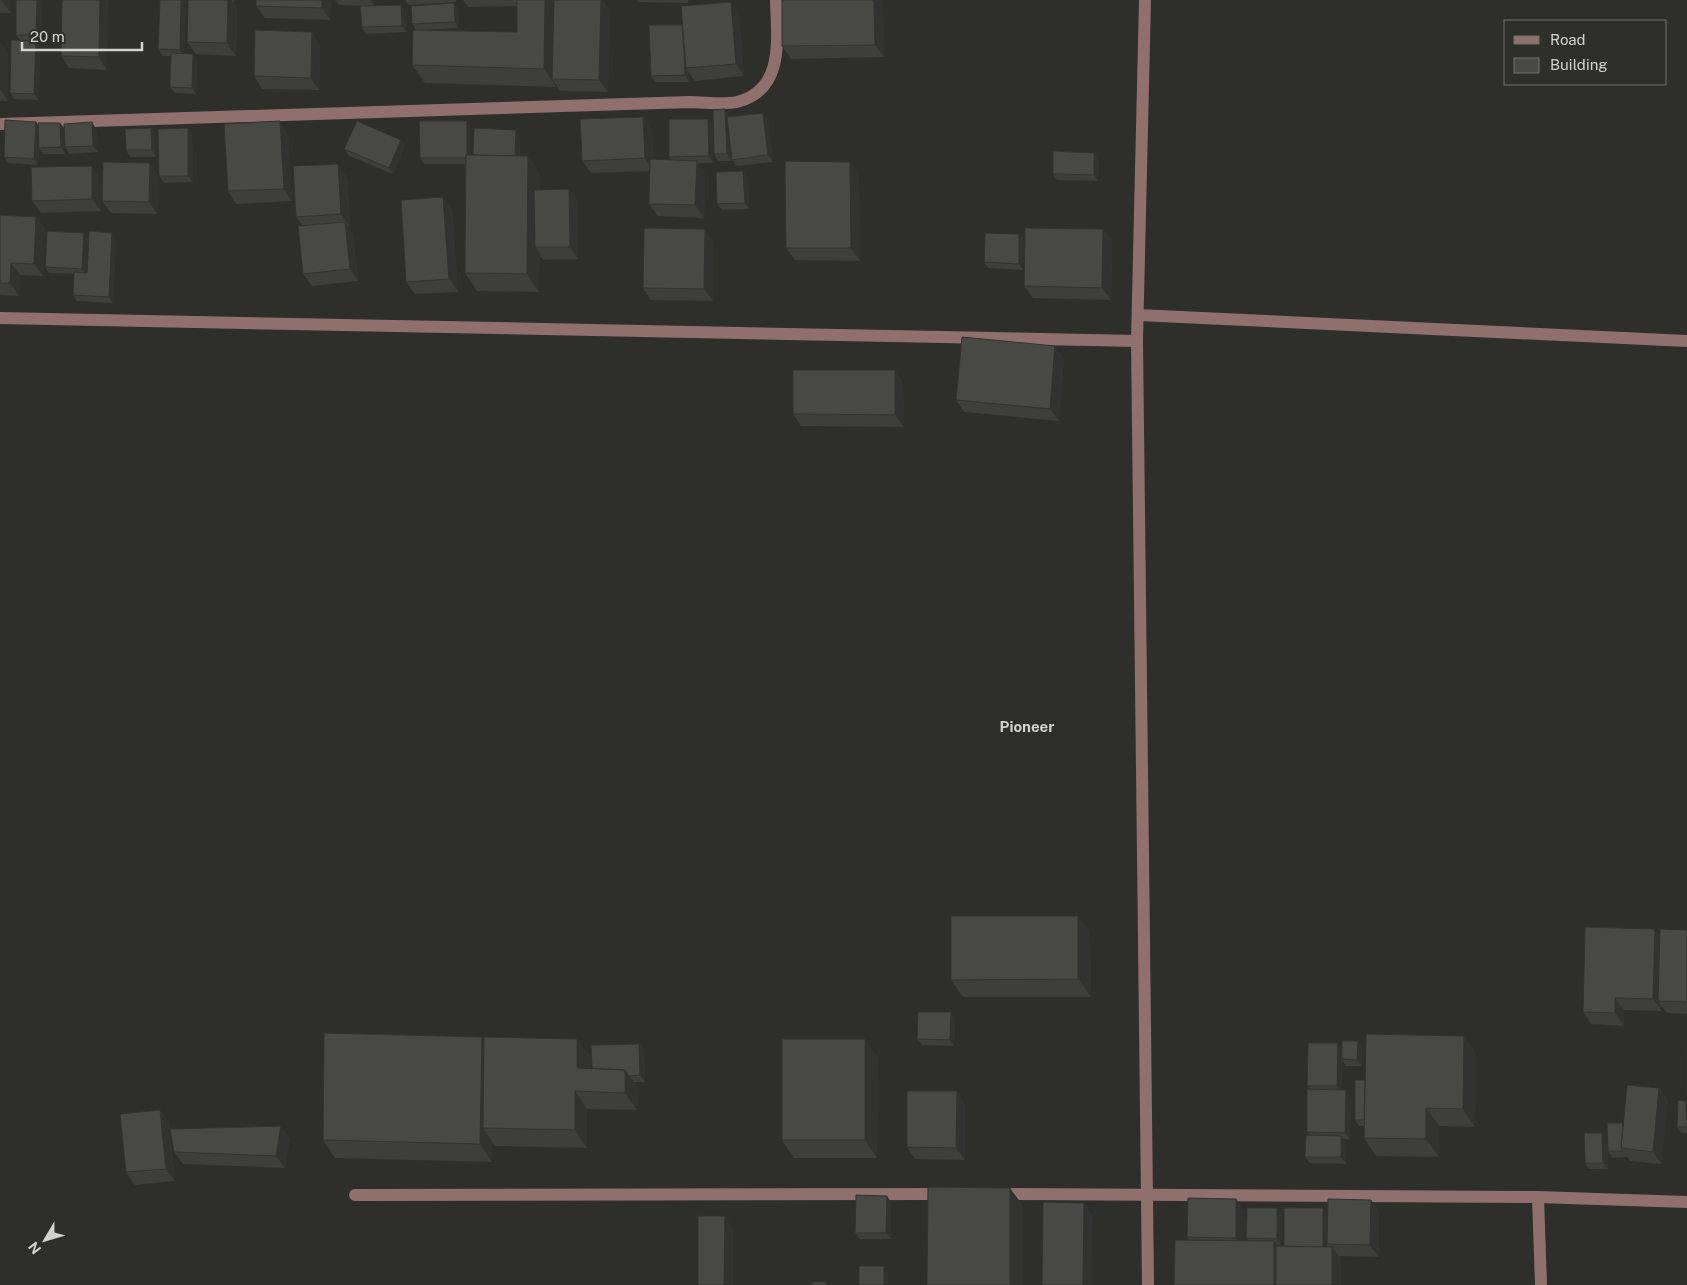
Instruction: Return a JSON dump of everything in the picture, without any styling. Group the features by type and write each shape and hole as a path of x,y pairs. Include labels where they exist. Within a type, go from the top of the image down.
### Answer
{"street":[{"path":"0,124 680,102 735,102 753,96 767,84 774,65 778,40 776,0"},
{"path":"1145,0 1138,341 1148,1285"},
{"path":"1138,314 1687,341"},
{"path":"0,318 1138,341"},
{"path":"355,1194 958,1194"},
{"path":"988,1194 1538,1197 1687,1202"},
{"path":"1538,1197 1541,1285"}],"building":[{"path":"16,0 37,0 36,35 16,35"},
{"path":"62,0 100,0 99,57 61,56"},
{"path":"160,0 181,0 180,50 158,49"},
{"path":"188,0 228,0 227,43 187,42"},
{"path":"256,0 322,0 322,8 256,6"},
{"path":"517,0 545,0 544,69 412,65 413,30 517,32"},
{"path":"554,0 601,0 599,80 552,79"},
{"path":"782,0 874,0 875,45 782,46"},
{"path":"731,2 736,64 686,68 681,6"},
{"path":"454,3 455,22 412,24 411,6"},
{"path":"401,5 402,26 362,27 360,6"},
{"path":"649,25 682,25 685,75 651,76"},
{"path":"255,30 312,32 311,78 254,76"},
{"path":"11,40 36,41 34,94 10,93"},
{"path":"171,53 193,54 192,88 170,87"},
{"path":"725,109 727,154 714,154 713,110"},
{"path":"763,113 768,155 732,160 727,117"},
{"path":"643,117 645,158 582,161 580,119"},
{"path":"669,119 708,119 709,156 669,157"},
{"path":"5,120 36,122 34,159 4,157"},
{"path":"280,121 284,189 228,191 224,124"},
{"path":"357,121 401,140 389,168 344,149"},
{"path":"419,121 467,121 467,155 465,158 420,158"},
{"path":"92,122 93,146 65,147 64,124"},
{"path":"38,123 60,123 61,147 39,148"},
{"path":"151,128 152,150 126,150 125,129"},
{"path":"188,128 188,176 159,176 158,129"},
{"path":"474,128 516,130 515,156 473,155"},
{"path":"1053,151 1094,153 1094,175 1053,174"},
{"path":"466,155 528,156 527,274 465,273"},
{"path":"650,159 697,161 695,205 649,204"},
{"path":"785,161 850,162 851,248 786,248"},
{"path":"103,162 150,163 149,202 102,201"},
{"path":"338,164 341,214 296,217 293,166"},
{"path":"92,166 92,199 32,201 31,167"},
{"path":"743,171 745,203 717,204 716,172"},
{"path":"569,189 570,247 535,247 534,190"},
{"path":"443,197 449,279 406,282 401,200"},
{"path":"0,215 36,217 34,264 11,263 10,283 0,283"},
{"path":"345,222 350,269 303,274 298,226"},
{"path":"644,228 705,229 704,289 643,288"},
{"path":"1025,228 1103,229 1102,288 1024,286"},
{"path":"47,231 84,233 82,269 45,267"},
{"path":"89,231 112,233 109,297 73,295 74,272 87,273"},
{"path":"985,233 1019,234 1019,264 984,262"},
{"path":"962,337 1055,346 1050,409 956,400"},
{"path":"793,370 895,370 895,415 793,414"},
{"path":"951,916 1078,916 1078,979 951,980"},
{"path":"1585,927 1655,929 1653,999 1615,998 1615,1013 1583,1012"},
{"path":"1660,929 1687,930 1687,1002 1658,1001"},
{"path":"918,1012 951,1012 950,1040 917,1039"},
{"path":"324,1033 482,1037 480,1144 323,1140"},
{"path":"1366,1034 1464,1036 1463,1109 1426,1108 1426,1139 1364,1138"},
{"path":"484,1037 577,1039 577,1068 625,1070 625,1093 575,1091 575,1130 483,1128"},
{"path":"782,1039 865,1039 865,1140 782,1140"},
{"path":"1342,1041 1358,1041 1357,1060 1342,1059"},
{"path":"1308,1043 1338,1043 1337,1086 1307,1086"},
{"path":"639,1044 640,1075 629,1076 625,1070 592,1068 591,1045"},
{"path":"1687,1052 1687,1119 1686,1119"},
{"path":"1355,1080 1365,1080 1364,1120 1355,1120"},
{"path":"1627,1085 1659,1088 1653,1152 1621,1148"},
{"path":"1307,1089 1346,1090 1345,1133 1307,1132"},
{"path":"907,1091 957,1091 956,1148 907,1147"},
{"path":"1678,1100 1686,1101 1687,1127 1677,1127"},
{"path":"160,1110 166,1169 126,1172 120,1114"},
{"path":"1607,1123 1623,1123 1621,1148 1623,1151 1608,1151"},
{"path":"281,1126 276,1156 174,1152 170,1129"},
{"path":"1584,1133 1602,1133 1603,1163 1585,1163"},
{"path":"1306,1135 1341,1136 1341,1157 1305,1157"},
{"path":"928,1187 1010,1188 1010,1285 927,1285"},
{"path":"856,1195 887,1196 886,1233 855,1233"},
{"path":"1188,1198 1236,1199 1236,1238 1187,1237"},
{"path":"1328,1199 1371,1200 1370,1245 1327,1244"},
{"path":"1043,1202 1084,1203 1083,1285 1042,1285"},
{"path":"1247,1208 1277,1208 1277,1239 1246,1238"},
{"path":"1284,1208 1323,1208 1323,1247 1284,1246"},
{"path":"698,1216 725,1216 724,1285 698,1285"},
{"path":"1175,1240 1274,1241 1274,1285 1174,1285"},
{"path":"1276,1246 1332,1247 1332,1285 1276,1285"},
{"path":"859,1266 884,1266 884,1285 859,1285"},
{"path":"812,1282 826,1282 826,1285 812,1285"}],"district":[{"name":"Pioneer","path":"1027,727"}]}
